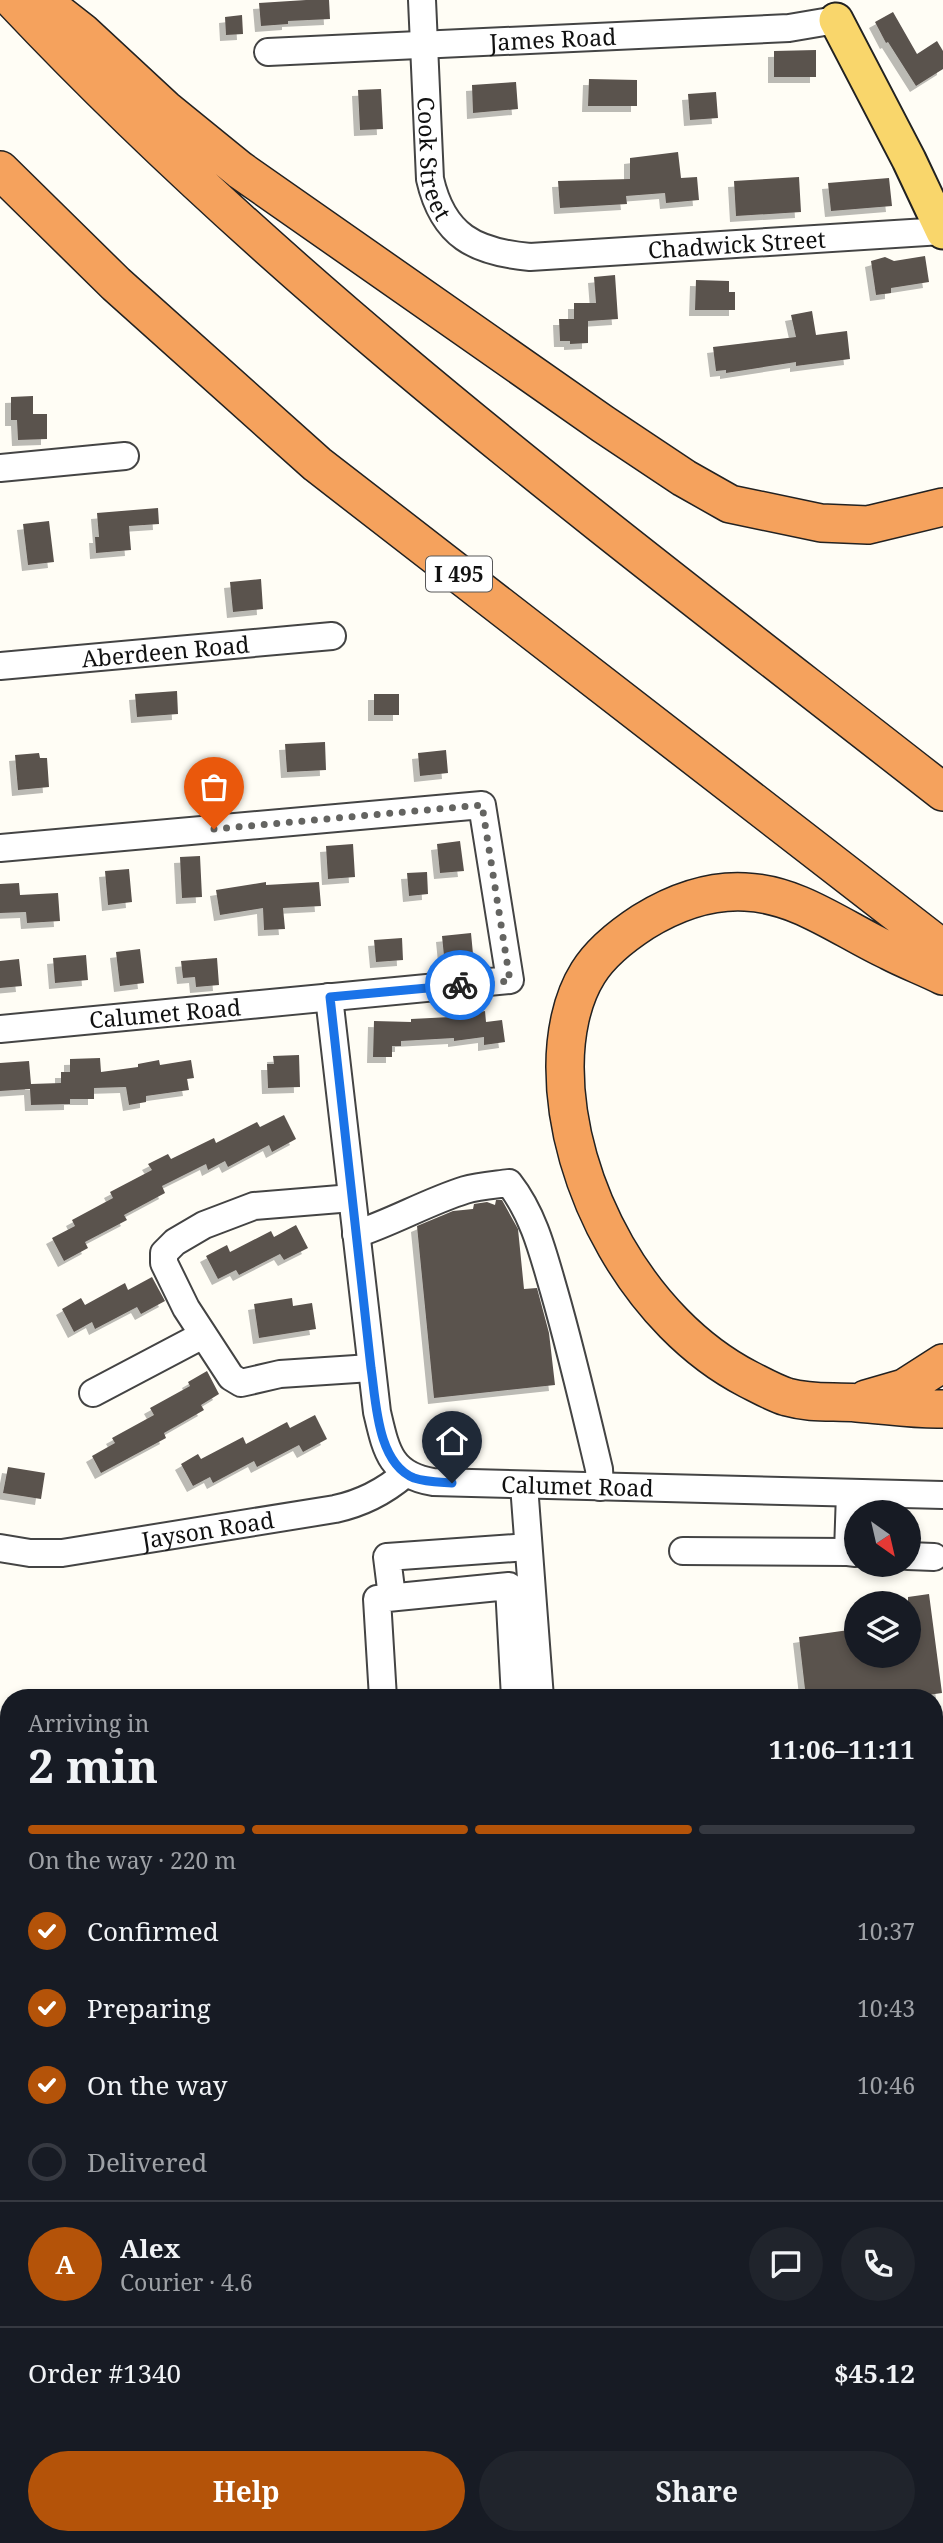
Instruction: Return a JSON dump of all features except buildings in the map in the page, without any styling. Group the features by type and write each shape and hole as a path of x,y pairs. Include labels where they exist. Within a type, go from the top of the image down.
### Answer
{"highway":[{"path":"13,0 210,193 377,343 562,494 943,792"},
{"path":"41,0 82,32 165,109 240,170 581,409 684,478 730,504 821,523 868,525 943,507"},
{"name":"I 495","path":"0,170 116,284 317,464 943,949"},
{"path":"943,975 889,951 796,903 745,891 710,893 682,902 654,916 626,933 605,953 588,974 572,1013 565,1043 565,1092 579,1164 598,1211 619,1252 645,1290 680,1331 738,1374 786,1396 825,1404 852,1403 943,1409"},
{"path":"852,1403 904,1388 943,1363"}],"main road":[{"path":"830,10 943,188"},
{"path":"830,10 909,160 943,232"}],"street":[{"name":"Cook Street","path":"422,0 430,180 434,197 443,215 456,231 491,252 530,257"},
{"name":"James Road","path":"268,52 789,28 830,10"},
{"name":"Chadwick Street","path":"530,257 943,232"},
{"path":"0,468 125,456"},
{"name":"Aberdeen Road","path":"0,666 332,636"},
{"name":"Calumet Road","path":"0,848 482,805 510,981 0,1029"},
{"path":"330,997 377,1412 393,1462 405,1474"},
{"path":"356,1234 391,1223 415,1209 467,1189 509,1183 522,1200 538,1234 593,1444 600,1487"},
{"path":"352,1198 254,1206 204,1225 174,1242 164,1253 164,1263 204,1335 231,1377 241,1383 281,1374 371,1368"},
{"path":"93,1393 204,1335"},
{"name":"Calumet Road","path":"405,1474 433,1482 943,1495"},
{"name":"Jayson Road","path":"0,1548 30,1553 62,1553 335,1509 373,1497 405,1474"},
{"path":"524,1485 539,1689"},
{"path":"850,1493 850,1500"},
{"path":"392,1597 387,1557 528,1547"},
{"path":"683,1551 844,1553"},
{"path":"921,1556 934,1557"},
{"path":"382,1689 377,1599 509,1586 515,1689"}],"way so far":[{"path":"214,829 482,805 510,981 460,985"}],"route":[{"path":"452,1483 422,1480 405,1474 393,1462 381,1429 371,1368 330,997 460,985"}]}
